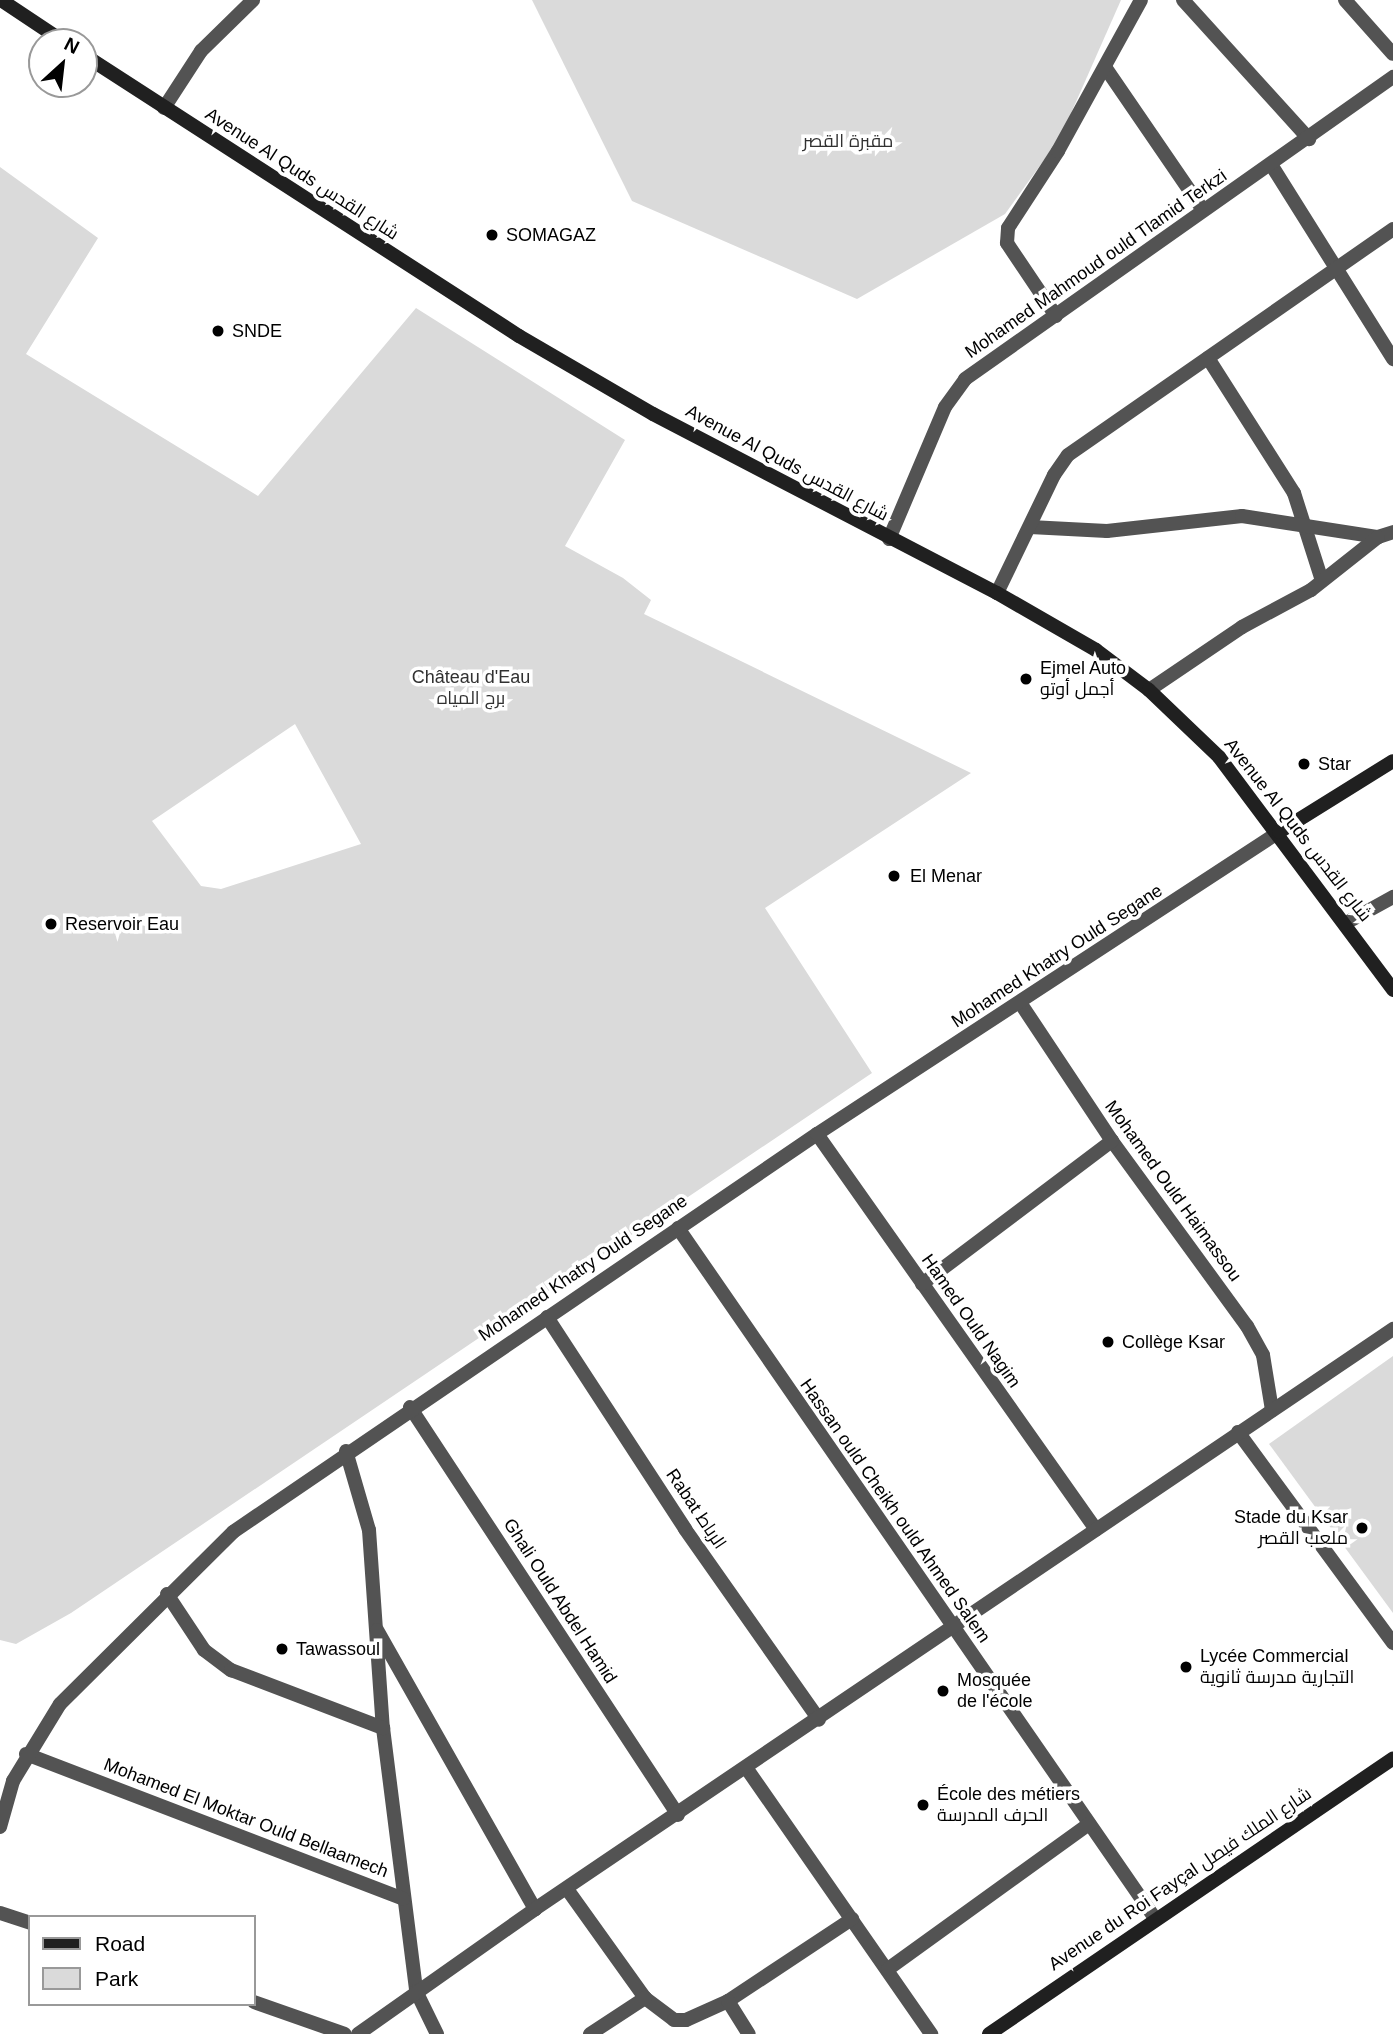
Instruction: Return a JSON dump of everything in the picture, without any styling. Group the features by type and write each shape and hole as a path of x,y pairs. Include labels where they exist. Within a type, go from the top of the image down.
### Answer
{"street":[{"path":"1,0 43,28"},
{"path":"164,108 201,51 253,0"},
{"path":"1056,316 1007,243 1008,228 1105,66 1141,0"},
{"path":"1183,0 1309,139"},
{"path":"1345,0 1393,54"},
{"name":"Avenue Al Quds شارع القدس","path":"98,64 519,336 653,414 997,593 1096,650 1150,690 1219,757 1279,832 1393,989"},
{"path":"1105,66 1203,210"},
{"name":"Mohamed Mahmoud ould Tlamid Terkzi","path":"889,539 955,391 1203,210 1272,166 1393,77"},
{"path":"1272,166 1393,359"},
{"path":"997,593 1054,475 1068,455 1393,229"},
{"path":"1208,358 1294,493 1308,527 1322,581"},
{"path":"1030,527 1107,531 1231,516 1386,535"},
{"path":"1150,690 1242,627 1322,581 1386,535"},
{"path":"1279,832 1393,761"},
{"name":"Mohamed Khatry Ould Segane","path":"0,1827 6,1778 26,1754 43,1726 88,1672 233,1532 410,1407 817,1134 1021,1004 1279,832"},
{"path":"1346,923 1393,897"},
{"name":"Mohamed Ould Haimassou","path":"1021,1004 1112,1141 1257,1344 1272,1410"},
{"name":"Hamed Ould Nagim","path":"817,1134 1096,1530"},
{"path":"922,1284 1112,1141"},
{"name":"Hassan ould Cheikh ould Ahmed Salem","path":"678,1228 1154,1917"},
{"name":"Rabat الرباط","path":"547,1317 685,1529 819,1720"},
{"path":"358,2034 535,1909 747,1769 951,1626 1393,1329"},
{"name":"Ghali Ould Abdel Hamid","path":"410,1407 678,1815"},
{"path":"1238,1432 1393,1643"},
{"path":"346,1451 369,1530 383,1728 403,1899"},
{"path":"167,1594 204,1650 231,1670 383,1728"},
{"path":"375,1626 535,1909"},
{"name":"Mohamed El Moktar Ould Bellaamech","path":"26,1754 403,1899 416,1991 437,2034"},
{"name":"Avenue du Roi Fayçal شارع الملك فيصل","path":"989,2034 1154,1917 1393,1758"},
{"path":"747,1769 931,2034"},
{"path":"888,1969 1089,1824"},
{"path":"567,1888 645,1998 674,2020 686,2020 728,2001 852,1919"},
{"path":"0,1913 28,1922"},
{"path":"590,2034 645,1998"},
{"path":"728,2001 749,2034"},
{"path":"256,2002 345,2034"}],"green space":[{"name":"مقبرة القصر","path":"532,0 1121,0 1060,138 1005,214 857,299 632,201"},
{"name":"Château d'Eau برج المياه","path":"0,167 98,238 26,354 258,496 416,308 625,440 565,546 623,578 651,600 644,614 971,773 765,908 872,1073 71,1613 16,1644 0,1640","holes":["295,724 361,844 221,889 201,886 152,821"]},
{"name":"Stade du Ksar ملعب القصر","path":"1393,1356 1393,1613 1269,1444"}],"place":[{"name":"SOMAGAZ","path":"492,235"},
{"name":"SNDE","path":"218,331"},
{"name":"Ejmel Auto أجمل أوتو","path":"1026,679"},
{"name":"Star","path":"1304,764"},
{"name":"El Menar","path":"894,876"},
{"name":"Reservoir Eau","path":"51,924"},
{"name":"Collège Ksar","path":"1108,1342"},
{"name":"Stade du Ksar ملعب القصر","path":"1362,1528"},
{"name":"Tawassoul","path":"282,1649"},
{"name":"Lycée Commercial التجارية مدرسة ثانوية","path":"1186,1667"},
{"name":"Mosquée de l'école","path":"943,1691"},
{"name":"École des métiers الحرف المدرسة","path":"923,1805"}]}
